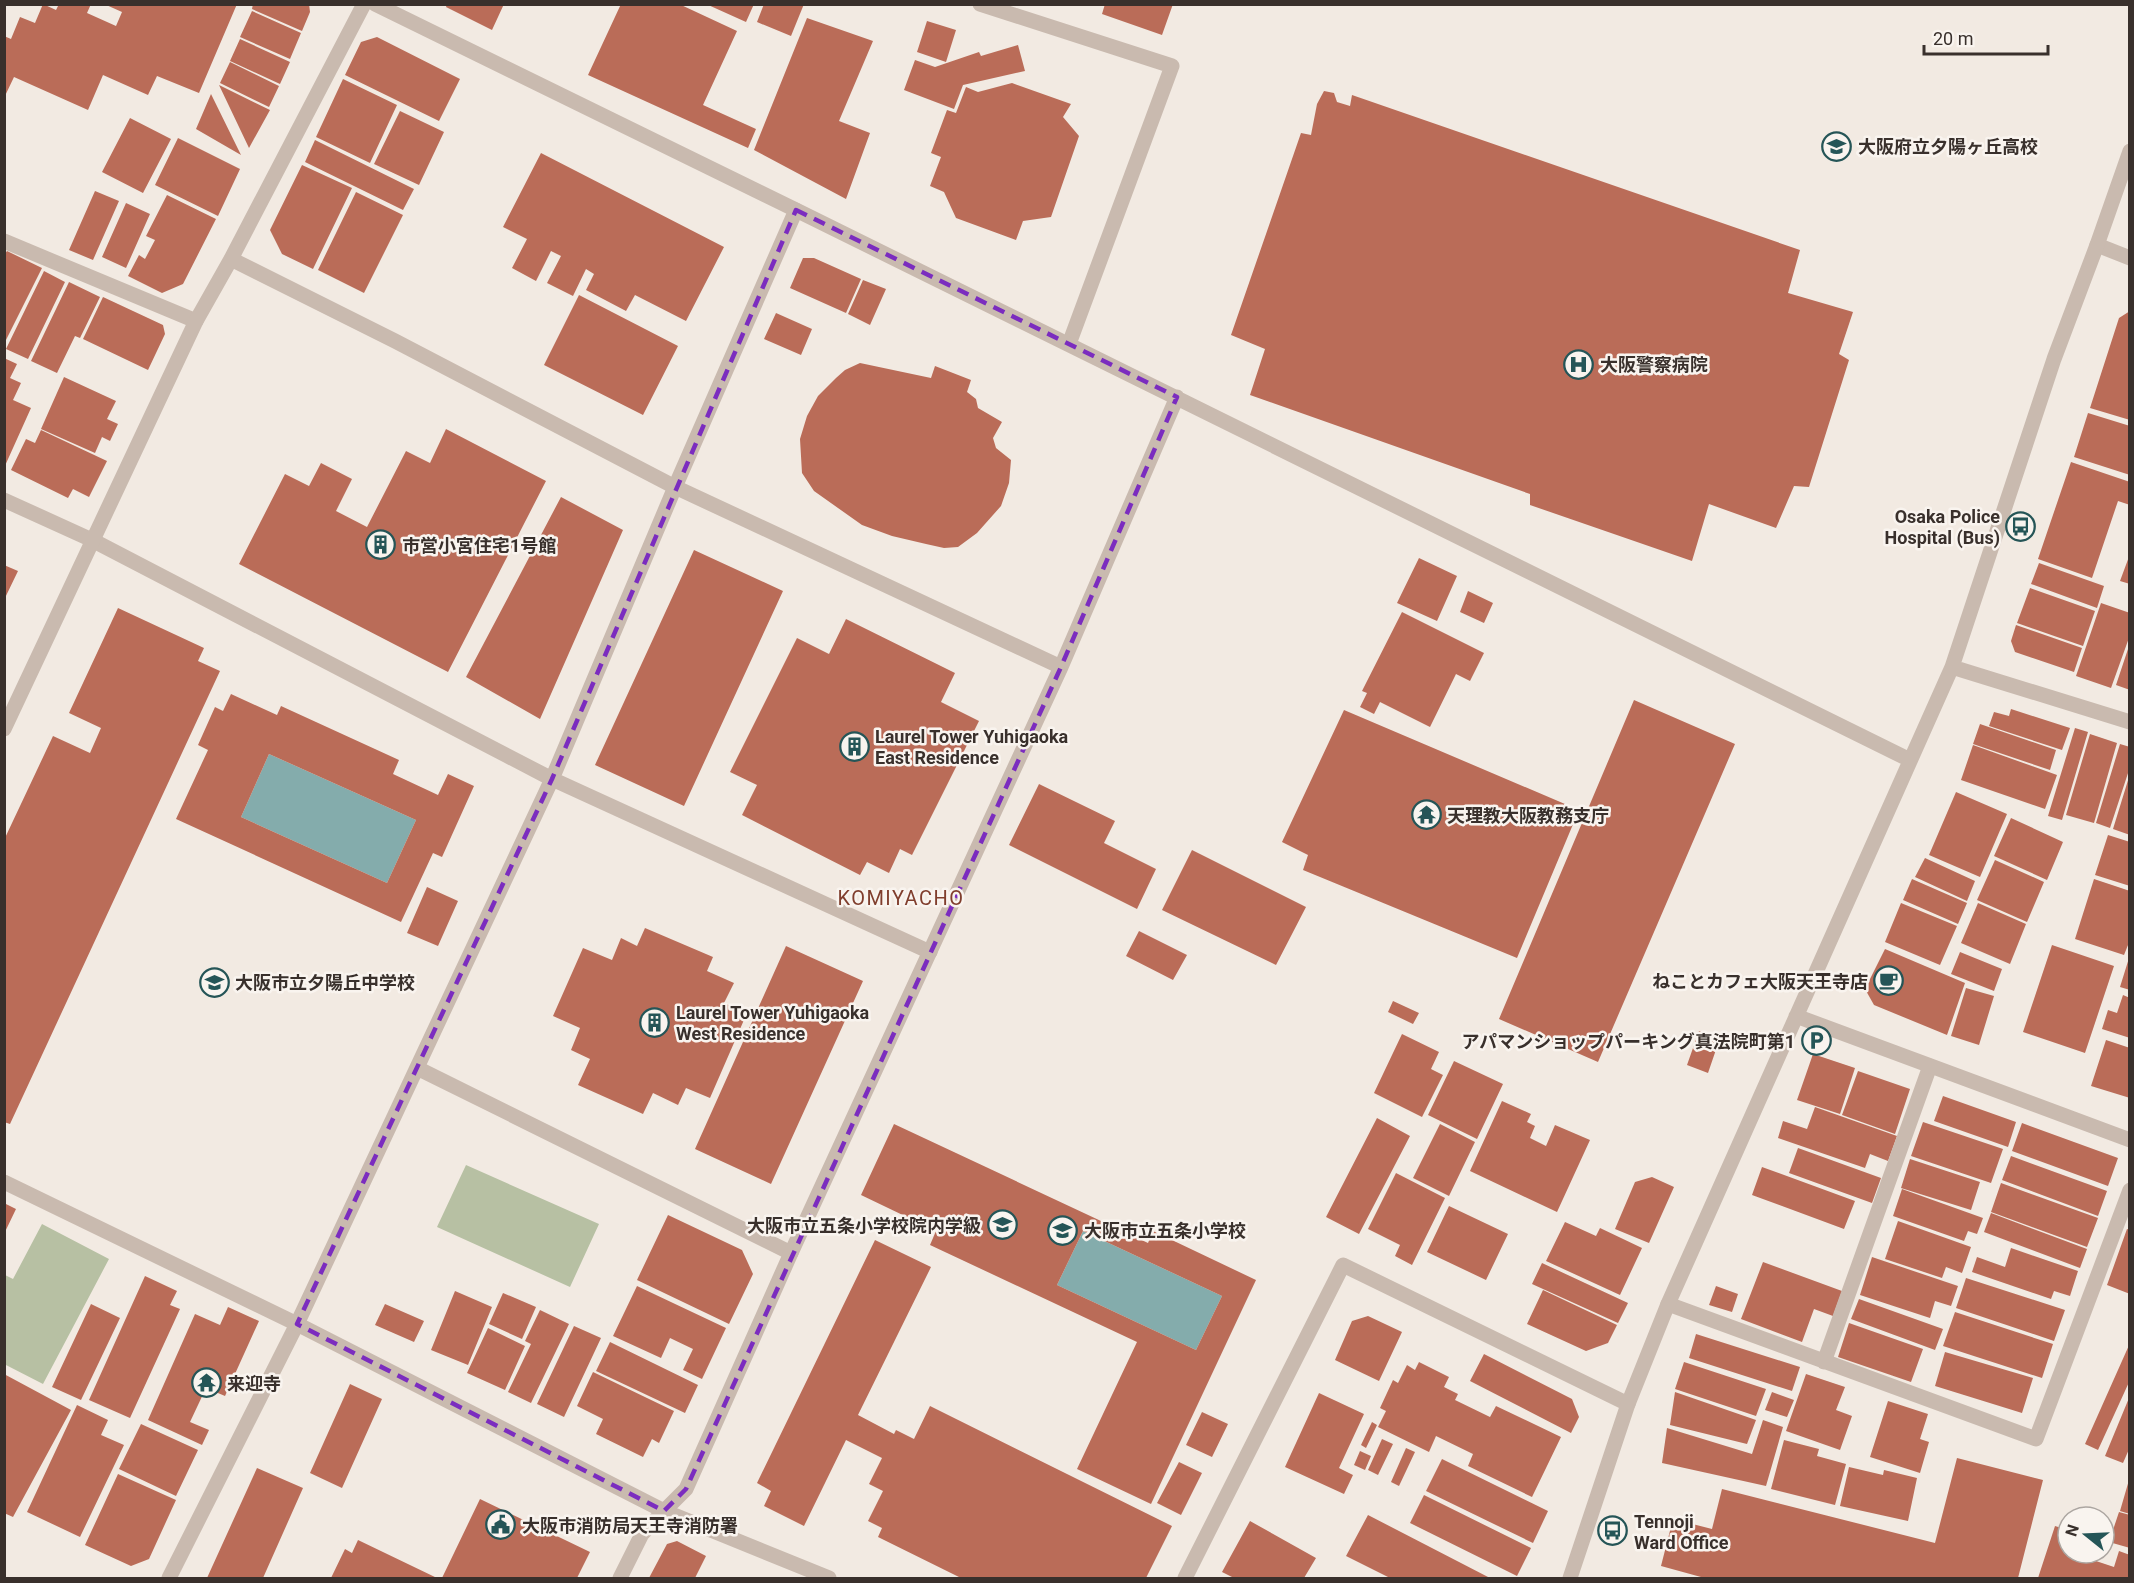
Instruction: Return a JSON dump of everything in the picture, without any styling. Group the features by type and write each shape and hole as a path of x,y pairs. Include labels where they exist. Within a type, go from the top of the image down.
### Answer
{"street":[{"path":"4,729 196,321 231,259 364,4"},
{"path":"375,4 1910,760"},
{"path":"990,6 1172,66 1069,344"},
{"path":"1570,1578 1628,1404 1668,1304 1952,667 2054,359 2130,151"},
{"path":"169,1578 297,1324 552,779 675,487 796,210"},
{"path":"4,241 196,321"},
{"path":"2097,245 2130,258"},
{"path":"231,259 675,487 1061,667"},
{"path":"620,1578 642,1534 686,1489 791,1253 1061,667 1177,397"},
{"path":"4,500 92,540 552,779 930,952"},
{"path":"1952,667 2130,722"},
{"path":"1796,1016 2130,1140"},
{"path":"1824,1362 1930,1066"},
{"path":"417,1068 791,1253"},
{"path":"4,1182 297,1324 664,1511 829,1578"},
{"path":"1668,1304 2036,1439 2130,1190"},
{"path":"1185,1578 1343,1265 1628,1404"}],"highlighted area":[{"path":"796,210 1177,397 1061,667 686,1489 664,1511 297,1324 552,779"}],"green space":[{"path":"466,1165 599,1224 570,1287 437,1227"},
{"path":"42,1224 109,1259 43,1384 4,1364 5,1275 13,1279"}],"water":[{"path":"269,754 416,820 387,883 241,817"},
{"path":"1083,1231 1222,1296 1196,1350 1057,1285"}],"building":[{"path":"43,4 56,10 59,4 91,4 87,13 116,26 122,12 104,4 237,4 199,93 157,76 148,95 103,75 88,110 14,77 4,98 4,36 11,39 20,17 35,23"},
{"path":"253,4 309,4 310,12 302,31 252,9"},
{"path":"447,4 504,4 492,30 446,7"},
{"path":"621,4 679,4 737,31 703,105 756,129 748,148 588,75"},
{"path":"706,4 754,4 746,22"},
{"path":"764,4 804,4 791,36 757,22"},
{"path":"1105,4 1173,4 1162,35 1102,14"},
{"path":"252,11 301,33 290,59 240,37"},
{"path":"807,18 873,41 839,121 870,133 846,199 754,150"},
{"path":"927,21 956,30 946,62 917,52"},
{"path":"377,37 460,79 439,121 345,75 361,42"},
{"path":"240,39 290,62 280,84 230,61"},
{"path":"1018,45 1025,71 963,85 954,109 904,90 915,60 935,67 979,52 981,56"},
{"path":"230,62 279,86 269,107 220,83"},
{"path":"343,79 397,105 370,163 316,137"},
{"path":"1012,83 1071,104 1063,117 1079,136 1051,217 1023,221 1016,240 956,218 944,192 930,186 941,157 931,153 947,110 956,113 966,87 978,92"},
{"path":"219,85 270,110 249,148"},
{"path":"1324,91 1334,93 1337,102 1350,106 1352,95 1800,250 1788,293 1853,312 1839,354 1849,360 1809,487 1794,486 1776,528 1709,504 1692,561 1530,505 1530,494 1250,395 1265,349 1231,335 1301,133 1311,135 1317,104"},
{"path":"211,94 241,155 196,129"},
{"path":"400,111 444,132 419,185 374,164"},
{"path":"130,118 171,139 143,193 102,172"},
{"path":"178,138 240,169 218,216 155,185"},
{"path":"315,140 414,189 403,210 305,162"},
{"path":"541,153 724,247 686,321 635,295 626,311 586,290 594,274 586,269 573,296 547,283 561,256 551,251 536,281 512,268 527,239 503,227"},
{"path":"302,165 352,188 313,269 282,254 270,230"},
{"path":"95,191 119,201 93,260 69,250"},
{"path":"356,192 403,215 364,293 318,270"},
{"path":"167,195 216,219 183,284 162,293 128,276 139,255 145,259 155,240 146,236"},
{"path":"126,203 150,214 126,268 102,257"},
{"path":"7,251 42,268 4,344 4,255"},
{"path":"803,258 814,258 861,279 846,313 790,288"},
{"path":"44,271 65,282 28,359 6,349"},
{"path":"863,280 886,289 870,325 848,314"},
{"path":"69,282 100,297 80,338 75,336 57,373 31,361"},
{"path":"579,295 678,346 643,415 544,365"},
{"path":"103,297 163,325 165,334 148,370 83,339"},
{"path":"2130,311 2130,420 2090,408 2119,318"},
{"path":"776,313 812,329 801,355 764,339"},
{"path":"4,358 17,364 10,378 21,383 13,400 31,408 4,468"},
{"path":"860,363 931,378 935,366 971,380 967,392 976,399 978,408 1002,422 993,438 996,448 1011,460 1009,483 1001,506 977,533 958,547 944,548 926,544 892,536 862,525 814,491 802,473 800,439 807,416 818,396 836,378 845,370"},
{"path":"64,377 116,401 107,419 118,424 110,441 102,437 95,453 41,429"},
{"path":"2088,413 2130,426 2130,475 2074,457"},
{"name":"市営小宮住宅1号館","path":"446,429 546,481 448,672 239,564 285,474 309,486 321,463 352,479 336,511 367,527 406,451 430,463"},
{"path":"41,430 107,461 89,497 73,489 68,498 11,470 26,439 35,443"},
{"path":"2071,462 2130,482 2130,505 2118,501 2092,578 2038,559"},
{"path":"561,497 623,530 540,719 466,677"},
{"path":"694,550 783,591 684,806 595,765"},
{"path":"2130,554 2130,584 2120,581"},
{"path":"1419,558 1457,576 1437,621 1397,603"},
{"path":"2039,563 2104,586 2097,608 2031,584"},
{"path":"4,565 18,571 4,600"},
{"path":"2030,588 2095,611 2083,646 2017,623"},
{"path":"1468,591 1493,603 1484,623 1460,612"},
{"path":"2101,603 2130,613 2130,635 2111,688 2076,676"},
{"path":"118,608 204,648 198,661 220,671 10,1124 4,1122 4,840 53,736 90,753 101,728 69,713"},
{"path":"1402,612 1484,653 1470,681 1456,674 1430,727 1380,702 1374,714 1360,707 1367,693 1362,691"},
{"name":"Laurel Tower Yuhigaoka East Residence","path":"846,619 955,673 941,702 979,721 912,855 900,849 889,873 867,862 860,875 742,815 757,785 730,772 797,638 829,654"},
{"path":"2016,625 2082,648 2074,672 2015,652 2011,641"},
{"path":"2130,646 2130,690 2116,685"},
{"path":"231,694 277,715 281,706 399,760 393,774 438,795 448,774 474,786 442,857 433,853 401,922 176,819 208,750 198,745 215,707 223,711","holes":["269,754 416,820 387,883 241,817"]},
{"path":"1634,700 1735,744 1598,1062 1499,1019"},
{"path":"2011,709 2070,728 2062,750 1989,726 1994,712 2009,716"},
{"path":"1344,710 1579,810 1517,958 1303,870 1308,855 1282,842"},
{"path":"1980,724 2056,750 2050,770 1973,744"},
{"path":"2075,728 2088,732 2062,820 2048,816"},
{"path":"2090,734 2117,743 2094,823 2066,815"},
{"path":"2120,744 2130,747 2130,767 2110,828 2096,823"},
{"path":"1973,745 2057,775 2045,809 1961,780"},
{"path":"2130,778 2130,835 2113,829"},
{"path":"1039,784 1115,821 1104,843 1156,869 1137,909 1009,845"},
{"path":"1956,792 2007,814 1980,877 1929,855"},
{"path":"2011,818 2063,842 2047,880 1994,856"},
{"path":"2108,835 2130,842 2130,886 2095,875"},
{"path":"1192,850 1306,907 1276,965 1162,910"},
{"path":"1925,858 1975,881 1967,901 1915,877"},
{"path":"1995,860 2044,882 2027,922 1977,900"},
{"path":"1912,879 1967,903 1958,924 1903,900"},
{"path":"2094,879 2130,891 2130,940 2124,955 2075,939"},
{"path":"427,887 458,901 438,946 407,933"},
{"path":"1901,903 1957,926 1940,965 1885,942"},
{"path":"1978,903 2026,924 2010,964 1961,943"},
{"name":"Laurel Tower Yuhigaoka West Residence","path":"645,928 713,957 707,971 734,983 724,1003 747,1013 710,1098 686,1088 678,1105 653,1093 643,1114 578,1085 590,1059 571,1050 580,1028 553,1016 583,948 612,960 621,938 637,946"},
{"path":"1139,931 1187,955 1173,980 1126,956"},
{"path":"2052,945 2114,966 2085,1053 2023,1032"},
{"path":"786,946 863,981 771,1184 695,1149"},
{"path":"1885,949 1965,983 1947,1035 1874,1005 1865,989"},
{"path":"1960,952 2002,969 1994,991 1951,974"},
{"path":"2130,958 2130,990 2120,987"},
{"path":"1966,988 1994,996 1979,1045 1951,1036"},
{"path":"2123,995 2130,998 2130,1038 2102,1029 2108,1010 2117,1013"},
{"path":"1393,1001 1419,1013 1413,1024 1388,1012"},
{"path":"1699,1031 1720,1038 1708,1073 1687,1065"},
{"path":"1402,1034 1439,1052 1431,1069 1443,1075 1422,1117 1374,1093"},
{"path":"2106,1040 2130,1048 2130,1098 2091,1086"},
{"path":"1813,1054 1855,1068 1840,1114 1797,1100"},
{"path":"1454,1061 1503,1084 1477,1139 1428,1115"},
{"path":"1858,1071 1910,1089 1895,1134 1842,1115"},
{"path":"1943,1096 2016,1122 2008,1147 1934,1121"},
{"path":"1502,1101 1531,1114 1527,1122 1535,1126 1530,1138 1546,1146 1555,1125 1590,1140 1557,1212 1470,1171"},
{"path":"1815,1107 1897,1136 1888,1161 1870,1154 1865,1168 1778,1138 1783,1121 1807,1129"},
{"path":"1377,1118 1410,1136 1359,1234 1326,1217"},
{"path":"1923,1122 2003,1149 1991,1183 1911,1156"},
{"path":"2022,1123 2118,1158 2108,1186 2012,1151"},
{"path":"894,1124 1148,1243 1153,1231 1256,1280 1151,1504 1077,1469 1137,1342 930,1245 936,1231 861,1195","holes":["1083,1231 1222,1296 1196,1350 1057,1285"]},
{"path":"1440,1124 1475,1142 1449,1196 1413,1178"},
{"path":"1798,1148 1881,1178 1872,1203 1789,1173"},
{"path":"2011,1156 2107,1191 2098,1216 2002,1180"},
{"path":"1910,1159 1980,1182 1971,1210 1901,1188"},
{"path":"1762,1167 1855,1201 1844,1229 1752,1195"},
{"path":"1396,1173 1445,1198 1412,1265 1395,1256 1400,1245 1368,1229"},
{"path":"1652,1177 1674,1187 1649,1243 1615,1229 1635,1182"},
{"path":"2001,1183 2098,1218 2087,1247 1991,1212"},
{"path":"1902,1189 1983,1218 1977,1234 1968,1231 1964,1241 1893,1216"},
{"path":"4,1203 16,1209 4,1234"},
{"path":"1449,1206 1508,1234 1486,1280 1427,1252"},
{"path":"1991,1213 2087,1249 2080,1268 1984,1232"},
{"path":"668,1215 742,1250 753,1274 729,1324 637,1280"},
{"path":"1898,1221 1971,1247 1962,1273 1946,1267 1942,1278 1885,1259"},
{"path":"1565,1222 1596,1236 1600,1228 1642,1248 1620,1295 1546,1261"},
{"path":"2127,1229 2130,1230 2130,1294 2107,1285"},
{"path":"875,1240 931,1267 858,1415 894,1434 896,1430 914,1439 930,1406 1172,1526 1146,1578 961,1578 878,1537 882,1528 868,1521 883,1491 869,1484 882,1458 846,1440 804,1526 764,1506 771,1491 757,1483"},
{"path":"2011,1248 2078,1271 2070,1296 2054,1291 2051,1299 1972,1272 1977,1257 2005,1267"},
{"path":"1872,1257 1958,1286 1951,1306 1935,1301 1930,1318 1860,1295"},
{"path":"1763,1262 1842,1291 1833,1316 1814,1309 1802,1342 1741,1319"},
{"path":"1542,1263 1628,1303 1618,1323 1532,1284"},
{"path":"145,1276 177,1291 170,1305 180,1309 130,1418 89,1400"},
{"path":"1966,1278 2065,1310 2054,1341 1956,1308"},
{"path":"637,1286 726,1328 702,1379 683,1370 693,1349 670,1338 661,1358 613,1336"},
{"path":"1716,1286 1738,1294 1732,1312 1709,1305"},
{"path":"1543,1290 1617,1325 1608,1343 1586,1351 1527,1324"},
{"path":"455,1291 492,1307 468,1365 431,1350"},
{"path":"503,1293 536,1307 522,1339 489,1324"},
{"path":"1859,1299 1943,1329 1935,1350 1851,1319"},
{"path":"91,1304 120,1318 81,1400 52,1387"},
{"path":"385,1304 424,1321 414,1342 375,1325"},
{"path":"228,1307 259,1321 225,1396 206,1388 190,1422 209,1430 202,1445 148,1420 195,1314 220,1325"},
{"path":"540,1310 569,1324 531,1403 508,1392 531,1344 525,1341"},
{"path":"1955,1312 2053,1344 2042,1378 1943,1346"},
{"path":"1368,1316 1402,1332 1379,1381 1335,1360 1352,1321"},
{"path":"1849,1323 1923,1349 1911,1382 1838,1357"},
{"path":"574,1326 601,1338 564,1417 537,1404"},
{"path":"488,1328 525,1346 505,1390 467,1373"},
{"path":"1696,1334 1800,1367 1792,1391 1689,1358"},
{"path":"610,1342 698,1385 685,1413 596,1371"},
{"path":"2130,1343 2130,1380 2098,1450 2085,1444"},
{"path":"1945,1352 2033,1378 2022,1413 1935,1386"},
{"path":"1484,1354 1572,1399 1579,1417 1571,1433 1470,1381"},
{"path":"1419,1362 1449,1377 1444,1387 1458,1394 1455,1400 1490,1417 1496,1406 1561,1437 1532,1497 1468,1466 1473,1454 1436,1436 1429,1452 1378,1427 1386,1411 1380,1408 1393,1380 1398,1383 1407,1365 1415,1370"},
{"path":"1684,1362 1766,1389 1756,1416 1675,1389"},
{"path":"593,1372 674,1411 659,1443 652,1439 643,1457 596,1434 603,1419 577,1406"},
{"path":"4,1374 71,1410 13,1517 4,1513"},
{"path":"1806,1374 1845,1387 1836,1410 1852,1416 1840,1450 1786,1431"},
{"path":"350,1384 382,1399 342,1488 310,1473"},
{"path":"1675,1392 1756,1420 1747,1444 1670,1425"},
{"path":"1772,1392 1794,1400 1787,1417 1765,1410"},
{"path":"1319,1393 1364,1414 1339,1468 1353,1475 1344,1494 1285,1467"},
{"path":"2129,1398 2130,1447 2123,1463 2105,1456"},
{"path":"1888,1401 1928,1414 1920,1439 1929,1442 1920,1473 1870,1457"},
{"path":"77,1405 108,1420 101,1435 124,1445 80,1537 27,1512"},
{"path":"1202,1412 1228,1424 1212,1457 1186,1445"},
{"path":"1763,1420 1783,1427 1766,1486 1662,1463 1667,1428 1752,1454"},
{"path":"1372,1422 1377,1425 1366,1448 1361,1445"},
{"path":"141,1424 198,1450 176,1496 119,1469"},
{"path":"1382,1439 1393,1444 1378,1475 1368,1470"},
{"path":"1784,1440 1819,1449 1817,1456 1846,1464 1835,1505 1771,1489"},
{"path":"1406,1448 1415,1452 1399,1486 1391,1482"},
{"path":"1360,1451 1371,1456 1365,1470 1354,1465"},
{"path":"1957,1458 2043,1480 2018,1578 1700,1578 1661,1566 1673,1519 1712,1529 1722,1489 1935,1543"},
{"path":"1442,1459 1548,1511 1533,1543 1426,1491"},
{"path":"1179,1462 1202,1473 1181,1515 1157,1503"},
{"path":"1849,1467 1883,1475 1884,1470 1917,1478 1908,1521 1840,1506"},
{"path":"257,1468 303,1488 263,1578 207,1578"},
{"path":"118,1474 176,1500 149,1559 131,1566 85,1545"},
{"path":"2130,1480 2130,1514 2120,1511"},
{"path":"1424,1495 1531,1548 1517,1576 1410,1523"},
{"name":"大阪市消防局天王寺消防署","path":"480,1499 590,1552 577,1578 442,1578"},
{"path":"2119,1512 2130,1515 2130,1548 2116,1544 2116,1521"},
{"path":"1368,1515 1490,1578 1390,1578 1346,1556"},
{"path":"1250,1521 1316,1558 1304,1578 1234,1578 1222,1572"},
{"path":"2055,1526 2056,1565 2114,1567 2119,1551 2130,1555 2130,1578 2038,1578"},
{"path":"358,1540 437,1578 331,1578 345,1549 352,1553"},
{"path":"677,1541 706,1556 695,1578 649,1578 667,1544"}],"place":[{"name":"大阪府立夕陽ヶ丘高校","path":"1837,146"},
{"name":"大阪警察病院","path":"1579,364"},
{"name":"Osaka Police Hospital (Bus)","path":"2021,526"},
{"name":"市営小宮住宅1号館","path":"381,545"},
{"name":"Laurel Tower Yuhigaoka East Residence","path":"854,746"},
{"name":"天理教大阪教務支庁","path":"1426,815"},
{"name":"ねことカフェ大阪天王寺店","path":"1889,981"},
{"name":"大阪市立夕陽丘中学校","path":"214,982"},
{"name":"Laurel Tower Yuhigaoka West Residence","path":"655,1022"},
{"name":"アパマンショップパーキング真法院町第1","path":"1816,1041"},
{"name":"大阪市立五条小学校院内学級","path":"1002,1225"},
{"name":"大阪市立五条小学校","path":"1063,1230"},
{"name":"来迎寺","path":"206,1383"},
{"name":"大阪市消防局天王寺消防署","path":"501,1525"},
{"name":"Tennoji Ward Office","path":"1613,1531"}],"district":[{"name":"KOMIYACHO","path":"901,898"}]}
